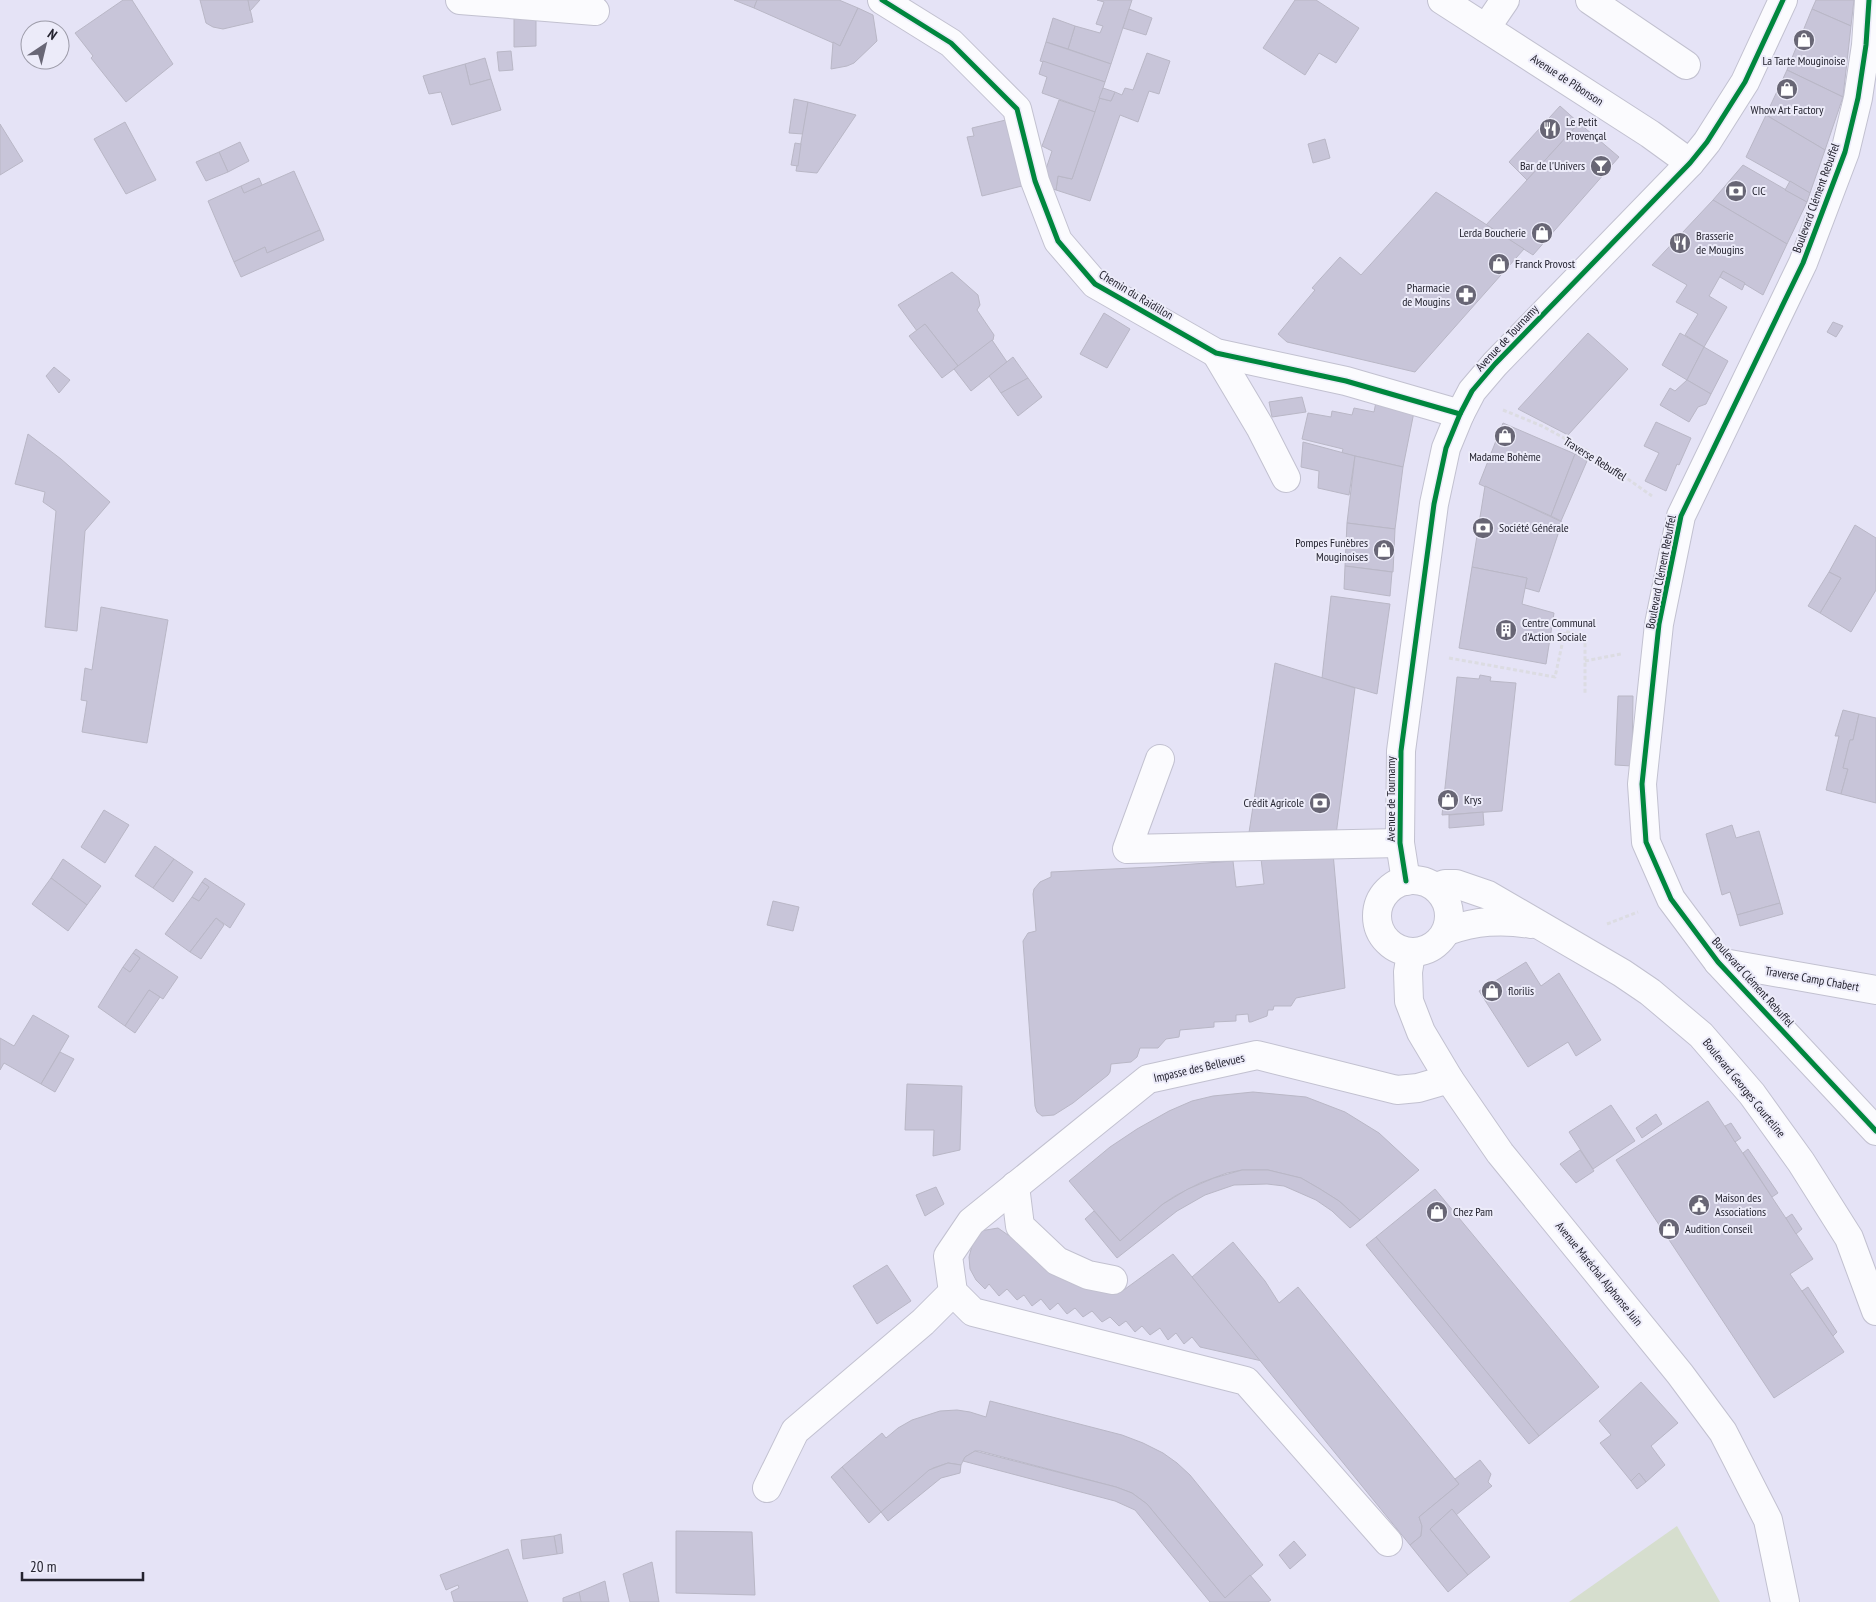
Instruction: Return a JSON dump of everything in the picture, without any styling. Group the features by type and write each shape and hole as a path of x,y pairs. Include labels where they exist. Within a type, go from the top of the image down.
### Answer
{"street":[{"path":"460,0 595,11"},
{"name":"Chemin du Raidillon","path":"882,0 951,43 1017,109 1035,181 1058,241 1095,284 1216,354 1346,381 1460,414"},
{"name":"Avenue de Pibonson","path":"1442,0 1650,134 1690,163"},
{"path":"1486,28 1505,0"},
{"path":"1590,0 1686,65"},
{"name":"Avenue de Tournamy","path":"1406,880 1400,843 1401,751 1434,504 1446,448 1460,414 1472,391 1495,364 1690,163 1746,82 1784,0"},
{"name":"Boulevard Clément Rebuffel","path":"1869,0 1866,45 1860,89 1845,152 1803,263 1681,516 1658,639 1642,784 1646,842 1672,899 1718,962 1876,1131"},
{"path":"1216,354 1260,427 1286,478"},
{"path":"1160,759 1127,849 1400,843"},
{"path":"1406,880 1416,880 1436,888 1444,896 1450,919 1447,931 1441,940 1433,947 1422,952 1411,953 1400,950 1390,944 1382,936 1378,925 1377,913 1380,902 1386,892 1406,880"},
{"name":"Boulevard Georges Courteline","path":"1436,888 1445,884 1456,884 1488,895 1622,973 1650,992 1701,1034 1752,1094 1801,1162 1849,1238 1876,1311"},
{"name":"Boulevard Georges Courteline","path":"1447,931 1469,924 1496,920 1542,926"},
{"name":"Avenue Maréchal Alphonse Juin","path":"1411,953 1408,972 1409,1001 1421,1032 1449,1078 1500,1153 1680,1374 1723,1432 1768,1520 1785,1602"},
{"name":"Traverse Camp Chabert","path":"1718,962 1876,990"},
{"name":"Impasse des Bellevues","path":"952,1292 948,1256 971,1222 1148,1079 1257,1055 1398,1090 1418,1088 1449,1078"},
{"path":"1025,1178 1020,1226 1057,1261 1088,1275 1113,1280"},
{"path":"767,1488 795,1431 923,1322 952,1292 973,1312 1246,1381 1388,1542"}],"path":[{"path":"1414,652 1555,677 1564,632 1585,637 1585,693"},
{"path":"1601,927 1640,911"}],"green space":[{"path":"1677,1526 1720,1602 1569,1602"}],"building":[{"path":"123,0 132,0 173,64 126,102 91,58 93,56 75,33"},
{"path":"200,0 248,0 253,22 223,29 213,27 206,23"},
{"path":"248,0 260,0 250,11"},
{"path":"734,0 757,0 754,8"},
{"path":"757,0 839,0 858,8 840,46 754,8"},
{"path":"1097,0 1132,0 1111,64 1068,49 1075,26 1100,33 1103,26 1096,24 1104,2"},
{"path":"1295,0 1316,0 1359,28 1336,63 1319,53 1305,75 1263,48"},
{"path":"1816,0 1854,0 1851,26 1812,9"},
{"path":"858,8 873,15 877,41 854,63 831,69 833,42 840,46"},
{"path":"1129,9 1152,18 1146,35 1123,28"},
{"path":"1812,9 1851,26 1843,97 1787,70"},
{"path":"536,16 536,46 514,47 514,17"},
{"path":"1053,18 1075,26 1068,49 1046,42"},
{"path":"1046,42 1111,64 1105,82 1040,61"},
{"path":"511,51 513,70 499,71 497,52"},
{"path":"1147,53 1170,61 1159,94 1149,91 1138,122 1120,115 1090,201 1056,190 1058,176 1072,179 1099,98 1111,101 1115,92 1122,95 1125,88 1133,90"},
{"path":"485,58 491,79 470,85 465,64"},
{"path":"1043,61 1105,82 1095,112 1042,93 1047,77 1039,74"},
{"path":"465,64 470,85 491,79 501,110 452,125 441,92 429,94 423,76"},
{"path":"1787,70 1843,97 1825,150 1766,115"},
{"path":"1103,88 1115,92 1111,101 1099,98"},
{"path":"794,99 808,102 803,134 789,133"},
{"path":"1059,100 1095,112 1072,179 1058,176 1056,190 1050,188 1046,169 1052,151 1042,146"},
{"path":"808,102 856,115 817,173 796,171"},
{"path":"1560,106 1579,123 1527,180 1509,162"},
{"path":"1766,115 1825,150 1810,193 1746,157"},
{"path":"1010,119 1026,185 982,196 967,137 974,136 972,128"},
{"path":"125,122 156,180 126,194 94,139"},
{"path":"1579,123 1619,157 1533,255 1486,225"},
{"path":"0,124 23,161 0,175"},
{"path":"1325,139 1330,158 1313,163 1308,144"},
{"path":"240,142 249,161 228,172 219,152"},
{"path":"795,143 801,144 798,166 791,165"},
{"path":"219,152 228,172 206,181 196,162"},
{"path":"1743,165 1807,202 1787,244 1713,200"},
{"path":"294,171 320,230 267,253 265,247 234,262 208,201 241,186 244,193"},
{"path":"259,178 262,185 244,193 241,186"},
{"path":"1790,181 1810,193 1807,202 1785,190"},
{"path":"1436,192 1524,249 1415,372 1287,342 1278,334 1315,290 1312,288 1340,257 1361,275"},
{"path":"1713,200 1787,244 1763,295 1723,271 1709,296 1727,307 1704,347 1685,335 1698,314 1676,302 1687,285 1652,265"},
{"path":"320,230 324,240 241,277 234,262 265,247 267,253"},
{"path":"1723,271 1745,283 1742,290 1720,277"},
{"path":"952,272 978,295 980,305 977,310 994,335 993,340 958,366 925,324 917,331 898,305"},
{"path":"1104,313 1130,329 1107,368 1080,354"},
{"path":"1833,322 1843,326 1836,337 1827,332"},
{"path":"925,324 958,366 942,378 909,336"},
{"path":"1588,333 1628,369 1568,435 1518,409"},
{"path":"1680,333 1704,347 1687,380 1662,365"},
{"path":"992,340 1007,362 971,391 954,369"},
{"path":"1704,347 1728,361 1711,394 1687,380"},
{"path":"1013,357 1028,378 1001,393 989,376"},
{"path":"54,367 70,380 59,393 46,376"},
{"path":"1028,378 1042,397 1018,416 1001,393"},
{"path":"1687,380 1711,394 1706,404 1698,407 1689,422 1660,405 1670,388 1675,391"},
{"path":"1302,397 1306,412 1272,417 1269,402"},
{"path":"1376,402 1414,412 1403,467 1342,453 1343,449 1302,439 1308,413 1331,417 1332,411 1352,415 1354,408 1374,412"},
{"path":"1656,422 1691,438 1679,465 1677,464 1666,491 1645,481 1659,453 1644,446"},
{"path":"1503,423 1575,454 1551,516 1479,484"},
{"path":"28,434 61,459 110,502 85,531 77,631 45,627 56,511 43,502 45,492 15,484"},
{"path":"1303,442 1355,456 1349,495 1318,488 1319,471 1301,467"},
{"path":"1575,454 1587,461 1561,521 1551,516"},
{"path":"1355,456 1403,467 1395,529 1347,523"},
{"path":"1485,486 1562,522 1539,592 1525,588 1527,578 1472,567"},
{"path":"1347,523 1395,529 1393,572 1345,566"},
{"path":"1855,525 1876,538 1876,590 1851,632 1820,613 1841,578 1829,572"},
{"path":"1345,566 1392,572 1390,596 1344,589"},
{"name":"Centre Communal d'Action Sociale","path":"1472,567 1527,578 1522,604 1554,613 1546,664 1459,648"},
{"path":"1829,572 1841,578 1820,613 1808,606"},
{"path":"1331,596 1390,604 1377,694 1322,678"},
{"path":"101,607 168,620 147,743 82,732 87,701 81,700 85,668 92,670"},
{"path":"1275,663 1355,688 1336,835 1248,839"},
{"path":"1480,675 1491,677 1490,681 1516,683 1502,811 1442,815 1457,677 1479,679"},
{"path":"1618,696 1633,696 1632,766 1615,765"},
{"path":"1843,710 1859,714 1853,740 1850,740 1843,768 1848,769 1841,794 1826,790 1839,736 1835,736"},
{"path":"1859,714 1876,718 1876,803 1841,794 1848,769 1843,768 1850,740 1853,740"},
{"path":"104,810 129,825 105,863 81,847"},
{"path":"1483,812 1484,825 1449,828 1449,815"},
{"path":"1732,825 1736,838 1759,831 1780,903 1737,915 1730,892 1722,895 1706,834"},
{"path":"155,846 174,859 153,888 135,876"},
{"path":"1333,853 1345,988 1296,998 1291,1006 1274,1006 1273,1010 1268,1010 1267,1016 1251,1022 1249,1022 1248,1014 1236,1015 1236,1021 1214,1022 1214,1027 1180,1030 1179,1037 1166,1039 1158,1048 1140,1048 1137,1057 1131,1062 1111,1064 1108,1075 1073,1103 1054,1115 1042,1116 1037,1112 1035,1106 1023,941 1028,933 1036,931 1034,889 1040,882 1051,877 1051,872 1233,861 1236,887 1264,884 1261,859"},
{"path":"63,859 101,886 87,905 51,878"},
{"path":"174,859 193,872 173,902 153,888"},
{"path":"51,878 87,905 68,931 32,904"},
{"path":"205,878 245,904 230,928 216,918 190,952 165,934 192,897 199,901 209,887 202,882"},
{"path":"202,882 209,887 199,901 192,897"},
{"path":"773,901 799,907 793,931 767,925"},
{"path":"1780,903 1783,914 1740,926 1737,915"},
{"path":"216,918 224,925 201,959 190,952"},
{"path":"136,949 178,977 163,999 149,990 125,1026 98,1007 123,967 130,972 140,958 133,953"},
{"path":"133,953 140,958 130,972 123,967"},
{"path":"1526,962 1541,986 1559,973 1601,1040 1576,1056 1568,1042 1528,1067 1479,991"},
{"path":"149,990 160,997 135,1033 125,1026"},
{"path":"33,1015 69,1036 41,1084 4,1063 0,1070 0,1038 14,1046"},
{"path":"60,1052 74,1059 55,1092 41,1084"},
{"path":"907,1084 962,1086 960,1150 933,1156 934,1130 905,1130"},
{"path":"1253,1092 1306,1097 1345,1112 1379,1133 1419,1170 1360,1220 1339,1201 1301,1178 1268,1170 1242,1170 1227,1173 1200,1183 1175,1196 1120,1241 1069,1181 1110,1147 1169,1111 1192,1101 1213,1096"},
{"path":"1708,1101 1813,1259 1790,1274 1844,1352 1774,1398 1616,1160"},
{"path":"1611,1105 1635,1141 1593,1169 1569,1132"},
{"path":"1656,1114 1662,1124 1642,1138 1636,1128"},
{"path":"1731,1123 1741,1138 1735,1142 1725,1126"},
{"path":"1748,1149 1778,1193 1772,1197 1743,1153"},
{"path":"1580,1150 1594,1171 1576,1183 1560,1164"},
{"path":"1242,1170 1268,1170 1301,1178 1339,1201 1360,1220 1350,1228 1332,1211 1316,1200 1284,1186 1267,1184 1234,1185 1205,1195 1177,1211 1117,1258 1085,1219 1094,1211 1120,1241 1163,1204 1188,1189 1214,1178"},
{"path":"936,1187 944,1204 925,1216 916,1195"},
{"path":"1435,1189 1599,1387 1539,1436 1376,1237"},
{"path":"1792,1214 1802,1229 1796,1234 1786,1218"},
{"path":"998,1228 1078,1284 1121,1292 1173,1254 1262,1361 1200,1347 1192,1337 1184,1344 1176,1333 1168,1340 1160,1328 1150,1335 1142,1326 1135,1332 1126,1321 1119,1326 1110,1317 1102,1322 1092,1311 1083,1317 1075,1308 1067,1314 1058,1303 1050,1310 1041,1299 1032,1306 1024,1295 1017,1300 1007,1289 999,1296 989,1284 985,1289 976,1280 970,1269 969,1257 973,1242 980,1231"},
{"path":"1376,1237 1539,1436 1529,1444 1366,1245"},
{"path":"1233,1242 1265,1281 1279,1303 1298,1287 1459,1484 1419,1517 1422,1526 1421,1536 1410,1545 1192,1277"},
{"path":"887,1265 911,1301 877,1324 853,1286"},
{"path":"1808,1287 1837,1332 1833,1336 1802,1291"},
{"path":"1641,1382 1678,1423 1651,1446 1665,1465 1646,1482 1639,1473 1631,1481 1600,1443 1611,1435 1599,1421"},
{"path":"990,1401 1122,1435 1163,1453 1190,1475 1263,1565 1225,1598 1147,1504 1132,1493 1116,1487 980,1451 975,1451 965,1457 961,1465 948,1463 933,1468 881,1512 842,1467 882,1433 886,1438 912,1420 940,1411 957,1410 986,1417"},
{"path":"975,1451 1116,1487 1132,1493 1147,1504 1225,1598 1250,1575 1271,1600 1268,1602 1210,1602 1135,1510 1115,1501 963,1461 965,1457"},
{"path":"1480,1460 1491,1474 1488,1482 1492,1486 1456,1515 1452,1509 1430,1529 1468,1575 1448,1592 1410,1545 1421,1536 1422,1526 1419,1517 1459,1484 1455,1479"},
{"path":"948,1463 961,1465 960,1473 941,1478 888,1521 881,1512 929,1470"},
{"path":"842,1467 881,1512 869,1523 831,1477"},
{"path":"1639,1473 1646,1482 1637,1489 1631,1481"},
{"path":"1452,1509 1490,1557 1468,1575 1430,1529"},
{"path":"676,1531 752,1532 755,1595 676,1593"},
{"path":"561,1534 563,1553 557,1554 554,1536"},
{"path":"554,1536 557,1554 523,1559 521,1540"},
{"path":"1294,1541 1306,1555 1290,1569 1279,1555"},
{"path":"508,1549 528,1602 454,1602 451,1592 459,1588 458,1585 446,1590 440,1575"},
{"path":"652,1562 659,1602 630,1602 623,1574"},
{"path":"605,1581 609,1602 581,1602 579,1592"},
{"path":"579,1592 581,1602 563,1602 563,1598"}],"cycle path":[{"path":"882,0 951,43 1017,109 1035,181 1058,241 1095,284 1216,353 1346,381 1460,414"},
{"path":"1406,881 1400,843 1401,751 1434,504 1446,448 1460,414 1472,391 1495,364 1690,163 1707,142 1745,82 1783,0"},
{"path":"1869,0 1866,45 1858,98 1845,152 1803,263 1681,516 1659,624 1642,784 1646,842 1671,899 1718,962 1876,1131"}],"place":[{"name":"La Tarte Mouginoise","path":"1804,40"},
{"name":"Whow Art Factory","path":"1787,89"},
{"name":"Le Petit Provençal","path":"1550,129"},
{"name":"Bar de l'Univers","path":"1601,166"},
{"name":"CIC","path":"1736,191"},
{"name":"Lerda Boucherie","path":"1542,233"},
{"name":"Brasserie de Mougins","path":"1680,243"},
{"name":"Franck Provost","path":"1499,264"},
{"name":"Pharmacie de Mougins","path":"1466,295"},
{"name":"Madame Bohème","path":"1505,436"},
{"name":"Société Générale","path":"1483,528"},
{"name":"Pompes Funèbres Mouginoises","path":"1384,550"},
{"name":"Centre Communal d'Action Sociale","path":"1506,630"},
{"name":"Krys","path":"1448,800"},
{"name":"Crédit Agricole","path":"1320,803"},
{"name":"florilis","path":"1492,991"},
{"name":"Maison des Associations","path":"1699,1205"},
{"name":"Chez Pam","path":"1437,1212"},
{"name":"Audition Conseil","path":"1669,1229"}]}
